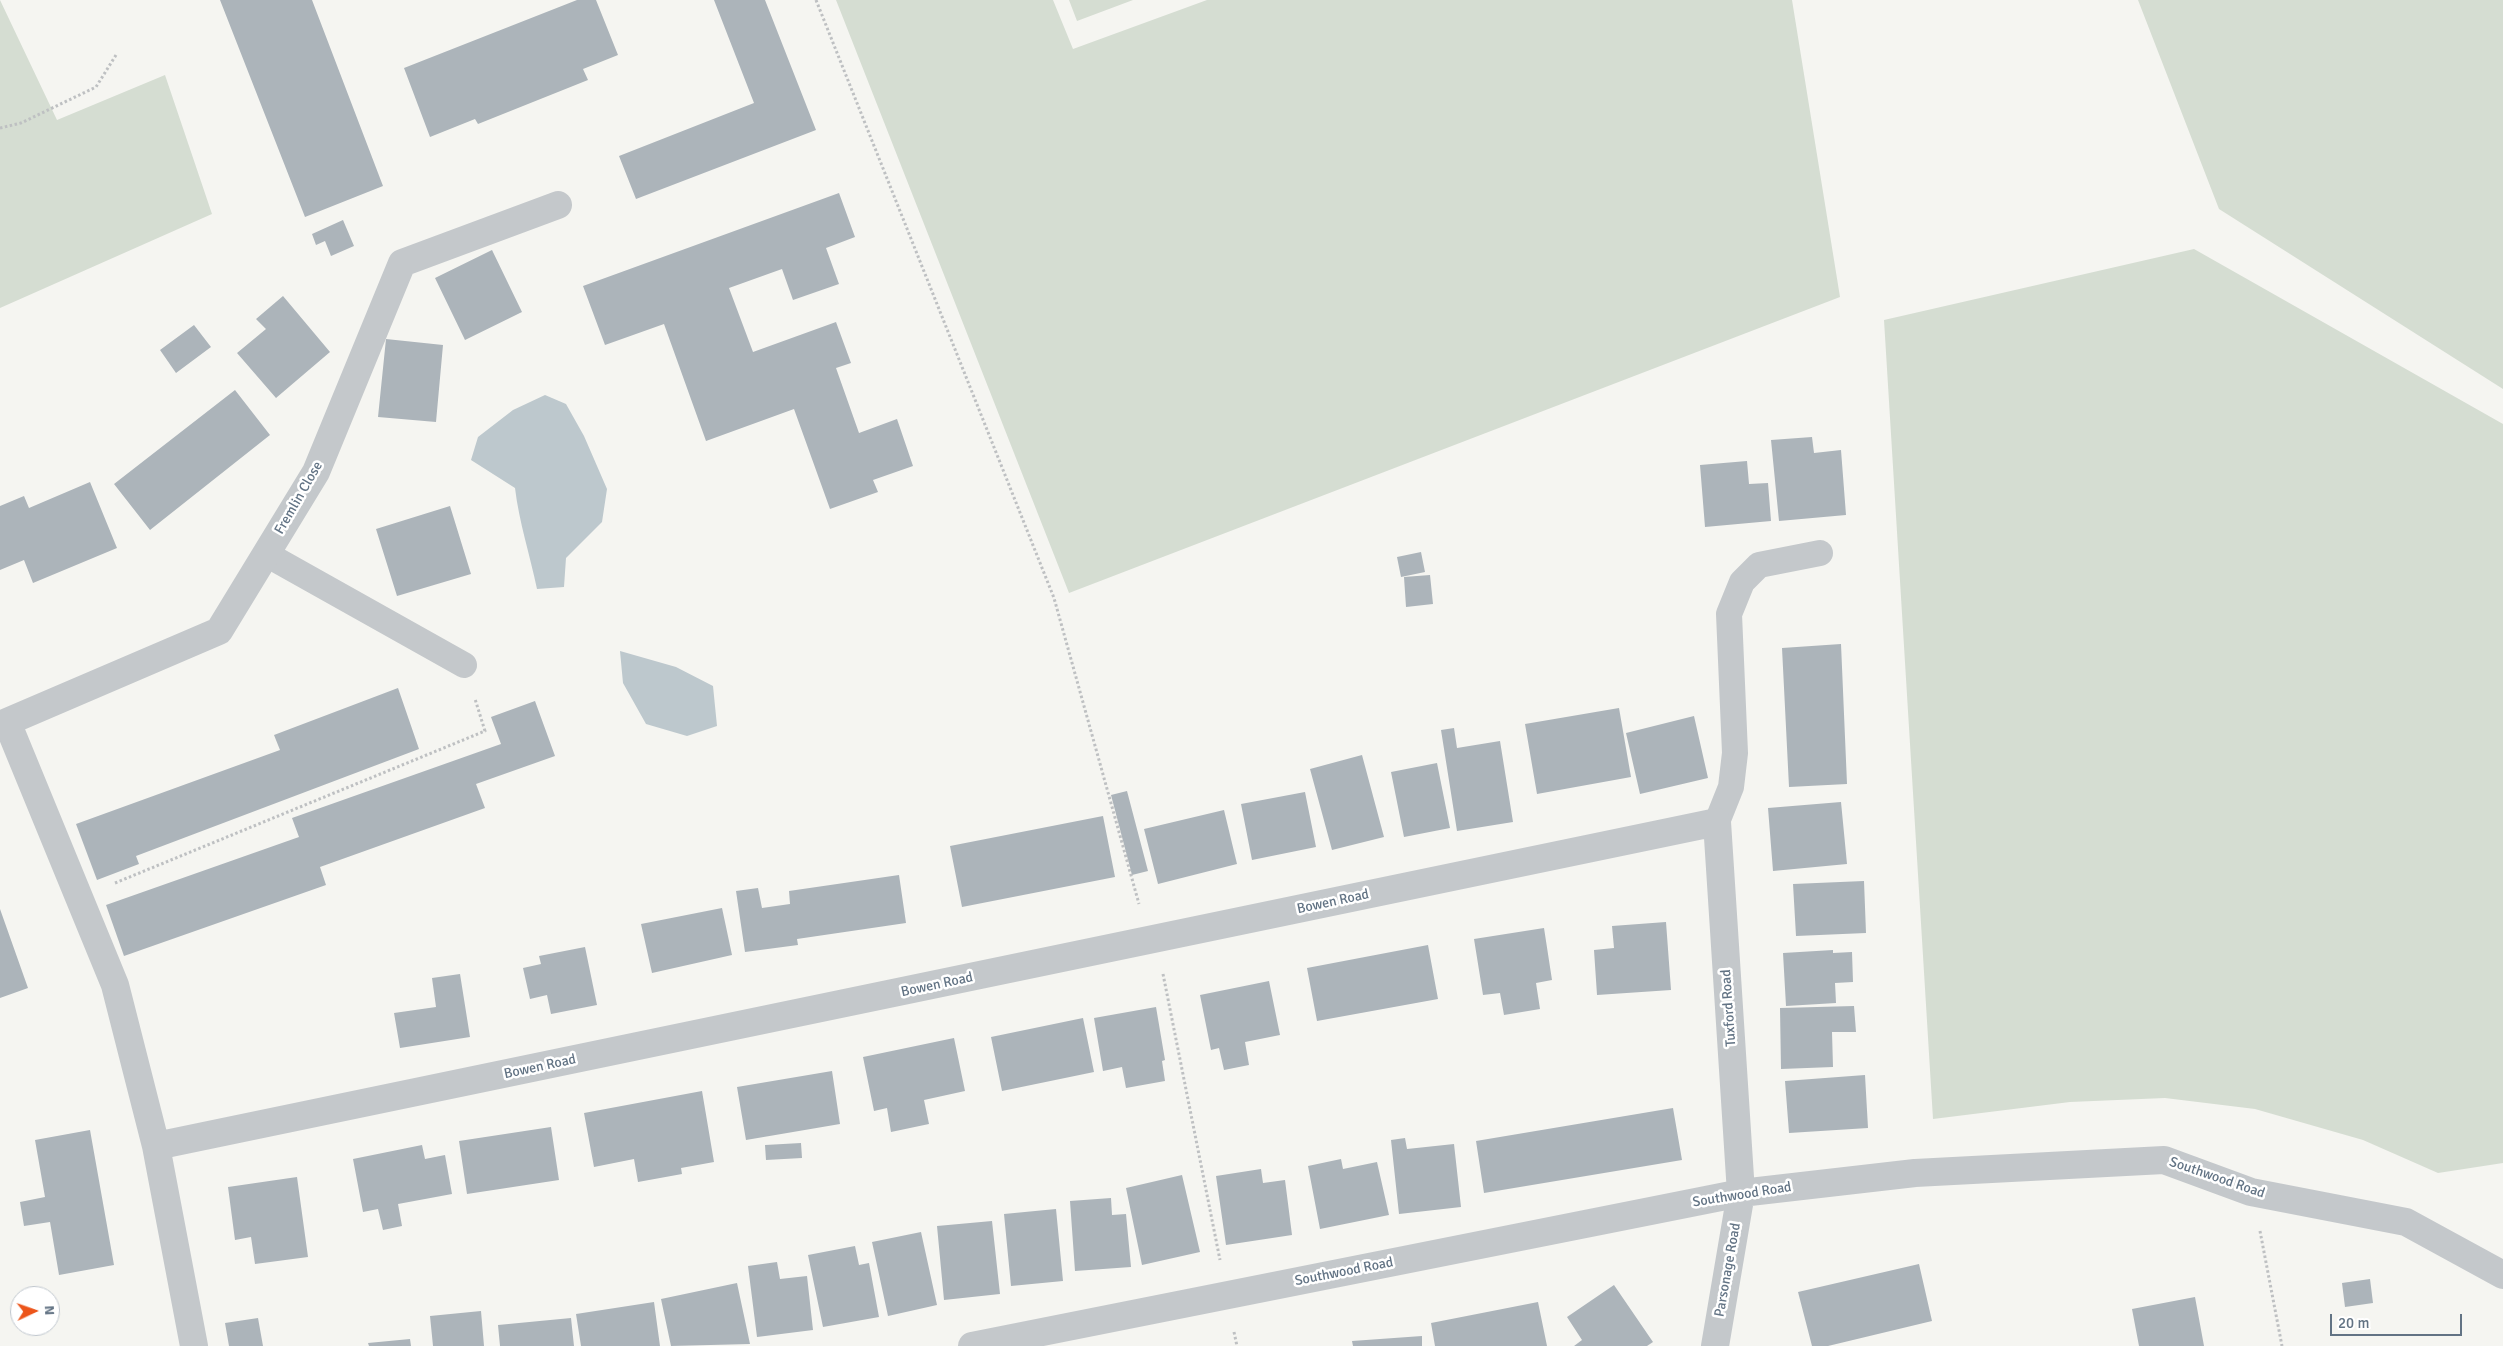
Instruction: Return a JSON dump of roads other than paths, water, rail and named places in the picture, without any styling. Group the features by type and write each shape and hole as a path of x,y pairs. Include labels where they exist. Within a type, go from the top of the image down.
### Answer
{"street":[{"name":"Fremlin Close","path":"4,724 219,631 316,472 402,263 558,205"},
{"path":"4,724 115,984 156,1146 194,1346"},
{"name":"Bowen Road","path":"156,1146 1717,822"},
{"name":"Tuxford Road","path":"1717,822 1741,1193"},
{"name":"Southwood Road","path":"972,1346 1741,1193 1915,1173 2164,1160 2251,1192 2406,1222 2503,1275"},
{"name":"Parsonage Road","path":"1715,1346 1741,1193"}],"lane":[{"path":"1717,822 1731,787 1734,753 1729,614 1742,582 1760,565 1820,553"},
{"path":"266,554 464,665"}]}
